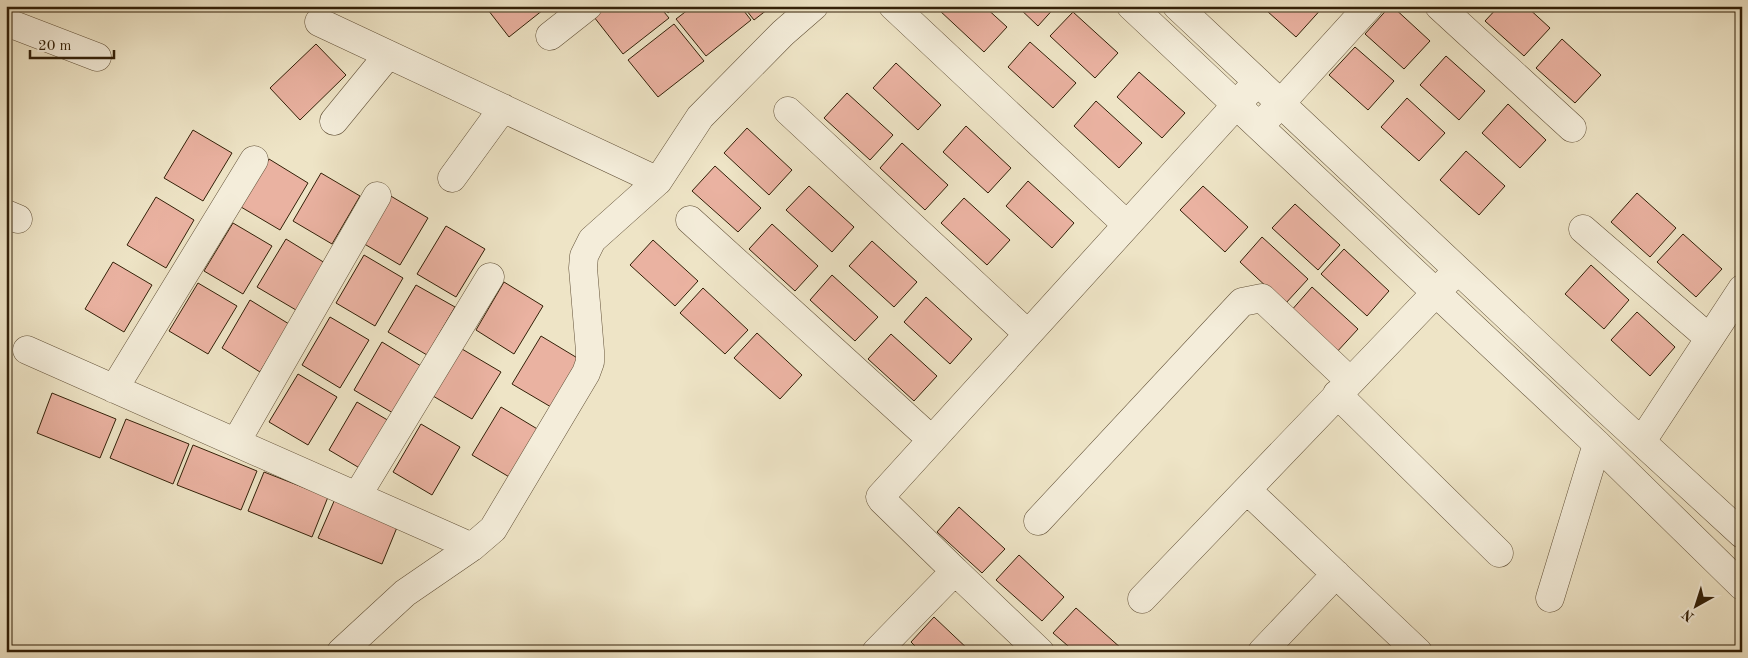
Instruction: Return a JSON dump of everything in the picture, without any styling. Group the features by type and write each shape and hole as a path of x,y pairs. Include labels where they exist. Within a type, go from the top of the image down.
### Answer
{"street":[{"path":"550,36 588,6"},
{"path":"341,652 405,593 472,547 493,529 586,373 590,362 583,268 584,256 592,240 658,181 700,117 783,33 814,6"},
{"path":"893,6 1127,225"},
{"path":"1131,6 1598,444 1742,586"},
{"path":"1176,6 1742,534"},
{"path":"1259,127 1369,6"},
{"path":"1439,6 1572,128"},
{"path":"6,22 97,57"},
{"path":"319,22 658,181"},
{"path":"334,121 388,55"},
{"path":"1040,652 954,571 880,497 1257,82"},
{"path":"452,178 503,108"},
{"path":"788,111 1028,334"},
{"path":"114,389 254,160"},
{"path":"236,442 377,196"},
{"path":"690,220 932,440"},
{"path":"1583,229 1710,338"},
{"path":"1142,599 1458,270"},
{"path":"357,496 490,277"},
{"path":"1642,441 1742,289"},
{"path":"1038,521 1242,302 1262,298 1499,553"},
{"path":"27,350 472,547"},
{"path":"1550,598 1598,444"},
{"path":"1247,490 1418,652"},
{"path":"876,652 954,571"},
{"path":"1262,652 1336,574"}],"building":[{"path":"485,6 548,6 509,37"},
{"path":"607,6 659,6 669,18 623,54 594,17"},
{"path":"662,6 676,6 668,13"},
{"path":"693,6 740,6 751,20 706,56 676,19"},
{"path":"743,6 772,6 754,20"},
{"path":"942,6 984,6 1007,27 984,52 939,10"},
{"path":"1017,6 1056,6 1038,26"},
{"path":"1272,6 1324,6 1296,37 1267,11"},
{"path":"1390,6 1430,41 1404,69 1365,34"},
{"path":"1499,6 1526,6 1550,28 1524,56 1485,21"},
{"path":"1073,12 1118,53 1095,78 1050,36"},
{"path":"674,24 704,61 658,97 628,60"},
{"path":"1562,39 1601,75 1575,103 1536,68"},
{"path":"1030,42 1076,83 1053,108 1008,67"},
{"path":"316,44 346,75 300,120 270,88"},
{"path":"1355,47 1394,81 1368,110 1329,75"},
{"path":"1446,56 1485,91 1459,120 1420,85"},
{"path":"896,63 941,105 918,130 873,88"},
{"path":"1139,72 1185,113 1162,138 1117,97"},
{"path":"847,93 893,135 870,160 824,118"},
{"path":"1407,98 1445,133 1419,161 1381,127"},
{"path":"1096,101 1142,143 1119,168 1074,126"},
{"path":"1508,104 1546,140 1520,168 1482,133"},
{"path":"966,126 1011,168 988,193 943,152"},
{"path":"747,128 792,170 769,195 724,153"},
{"path":"193,130 232,153 203,201 164,178"},
{"path":"902,143 948,185 925,210 880,168"},
{"path":"1466,151 1505,186 1479,215 1440,180"},
{"path":"269,159 308,183 280,230 241,207"},
{"path":"715,166 761,208 738,232 692,191"},
{"path":"321,173 360,196 332,244 293,221"},
{"path":"1028,181 1074,223 1052,248 1006,206"},
{"path":"809,186 854,227 832,252 786,210"},
{"path":"1203,186 1248,227 1225,252 1180,210"},
{"path":"1637,193 1676,228 1650,257 1611,222"},
{"path":"389,195 428,218 400,265 361,242"},
{"path":"156,197 194,220 166,268 127,245"},
{"path":"964,198 1010,240 987,265 941,223"},
{"path":"1295,204 1340,245 1318,270 1272,228"},
{"path":"233,223 272,246 243,294 204,271"},
{"path":"772,224 818,266 795,291 749,249"},
{"path":"446,226 485,249 456,297 417,274"},
{"path":"1683,234 1722,269 1696,297 1657,262"},
{"path":"1262,237 1308,279 1285,304 1240,262"},
{"path":"286,239 325,263 296,310 257,287"},
{"path":"653,240 698,281 675,306 630,265"},
{"path":"872,241 917,282 894,307 849,266"},
{"path":"1344,249 1389,291 1367,316 1321,274"},
{"path":"364,255 403,278 375,326 336,303"},
{"path":"113,262 152,285 124,332 85,309"},
{"path":"1591,265 1629,300 1604,329 1565,294"},
{"path":"832,275 878,317 855,341 810,300"},
{"path":"504,282 543,306 514,354 476,330"},
{"path":"198,283 237,306 208,354 169,331"},
{"path":"416,285 455,307 427,355 388,332"},
{"path":"1312,287 1358,329 1335,354 1290,312"},
{"path":"703,288 748,330 725,354 680,313"},
{"path":"926,297 972,339 950,364 904,322"},
{"path":"250,300 289,324 260,372 222,348"},
{"path":"1637,312 1675,347 1650,376 1611,340"},
{"path":"330,317 369,340 340,388 302,365"},
{"path":"757,333 802,375 780,399 734,358"},
{"path":"891,334 937,376 914,401 868,359"},
{"path":"541,336 579,359 551,407 512,384"},
{"path":"382,342 421,366 393,413 354,390"},
{"path":"462,349 501,372 472,419 433,396"},
{"path":"298,374 337,397 308,445 269,422"},
{"path":"52,393 116,419 100,458 37,433"},
{"path":"357,402 396,425 368,473 329,450"},
{"path":"501,407 539,430 511,478 472,455"},
{"path":"126,419 189,444 173,484 110,458"},
{"path":"421,424 460,447 432,495 393,472"},
{"path":"193,445 257,471 241,510 177,485"},
{"path":"264,472 328,497 312,537 248,511"},
{"path":"335,499 398,525 382,564 318,538"},
{"path":"959,507 1005,549 982,573 937,532"},
{"path":"1019,555 1064,597 1042,621 996,580"},
{"path":"1076,608 1122,649 1120,652 1075,652 1053,633"},
{"path":"934,617 971,652 921,652 911,642"}]}
